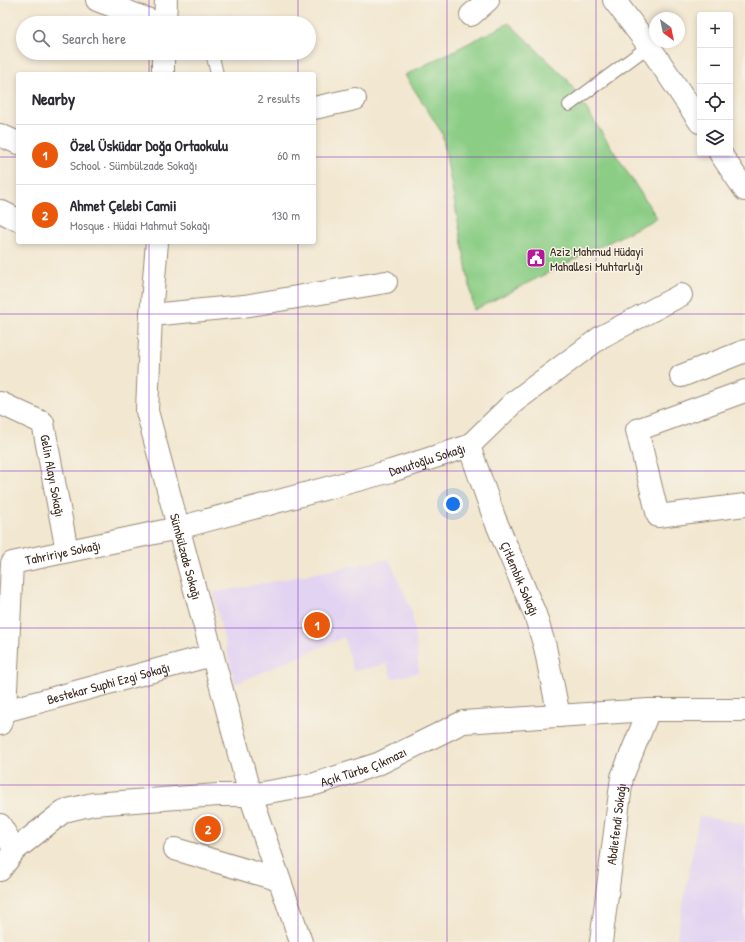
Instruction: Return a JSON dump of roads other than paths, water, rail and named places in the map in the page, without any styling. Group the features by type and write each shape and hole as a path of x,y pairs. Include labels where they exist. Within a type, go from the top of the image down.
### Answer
{"street":[{"path":"97,0 139,16"},
{"path":"165,16 166,0"},
{"path":"471,15 488,0"},
{"path":"614,0 649,46"},
{"path":"650,48 699,120"},
{"path":"163,60 163,72"},
{"path":"316,108 355,99"},
{"path":"0,135 16,142"},
{"path":"722,156 745,190"},
{"path":"0,211 16,219"},
{"name":"Sümbülzade Sokağı","path":"157,244 151,315 147,410 250,795 301,942"},
{"path":"151,315 244,306 386,282"},
{"name":"Davutoğlu Sokağı","path":"178,528 390,471 469,446 514,402 601,337 681,295"},
{"path":"681,376 745,351"},
{"path":"745,391 637,430 658,516 745,505"},
{"name":"Gelin Alayı Sokağı","path":"0,403 43,423 67,551"},
{"name":"Çitlembik Sokağı","path":"469,446 494,517 535,614 545,647 559,716"},
{"name":"Tahririye Sokağı","path":"2,718 12,563 178,528"},
{"name":"Bestekar Suphi Ezgi Sokağı","path":"2,718 212,655"},
{"name":"Açık Türbe Çıkmazı","path":"0,870 15,850 64,811 92,804 218,795 250,795 315,784 378,764 463,722 649,710 745,710"},
{"name":"Abdiefendi Sokağı","path":"601,942 622,777 649,710"},
{"path":"0,825 15,850"},
{"path":"174,849 279,880"}],"lane":[{"path":"569,105 649,46"},
{"path":"214,60 217,72"}],"place":[{"name":"Aziz Mahmud Hüdayi Mahallesi Muhtarlığı","path":"536,258"},
{"name":"Özel Üsküdar Doğa Ortaokulu","path":"317,625"},
{"name":"Ahmet Çelebi Camii","path":"208,829"}]}
